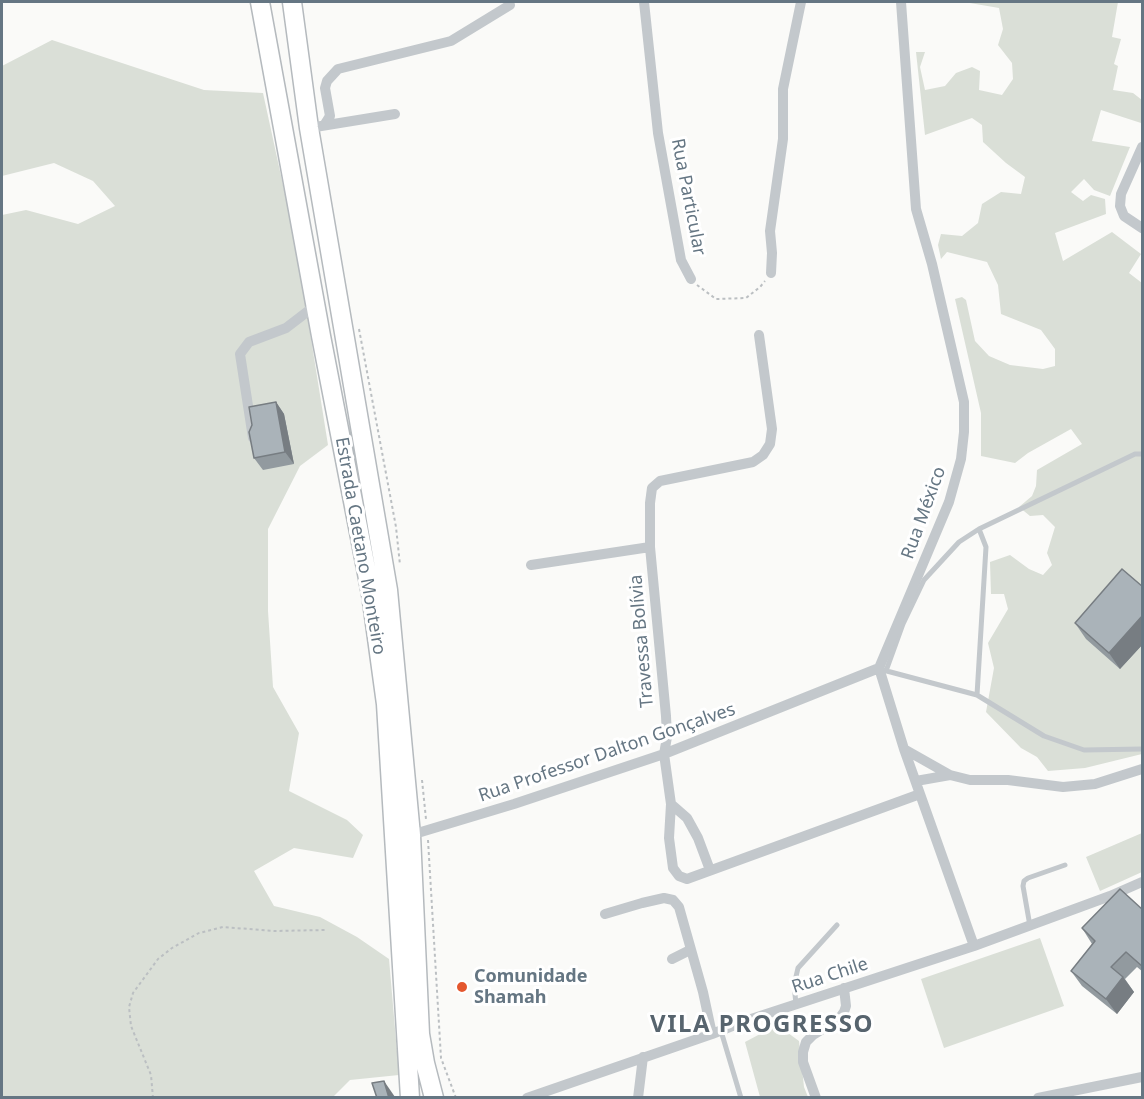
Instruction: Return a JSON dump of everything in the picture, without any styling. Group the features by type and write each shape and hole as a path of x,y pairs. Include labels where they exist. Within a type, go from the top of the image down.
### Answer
{"main road":[{"name":"Estrada Caetano Monteiro","path":"261,2 371,594 386,704 410,1098"},
{"name":"Estrada Caetano Monteiro","path":"292,2 317,126 388,590 411,835 419,1025 434,1098"},
{"path":"267,34 281,23 290,24 297,31"}],"street":[{"name":"Rua Particular","path":"644,2 658,133 681,260 691,279"},
{"path":"771,273 770,231 783,139 783,89 801,2"},
{"name":"Rua México","path":"882,669 949,502 961,459 964,432 964,402 932,264 916,209 901,2"},
{"path":"317,126 330,116 325,88 327,81 338,69 451,41 510,5"},
{"path":"317,126 395,114"},
{"path":"1140,227 1124,216 1120,206 1121,194 1143,147"},
{"path":"254,438 240,354 249,342 286,328 316,305"},
{"name":"Travessa Bolívia","path":"759,335 772,429 770,444 753,462 660,481 652,488 650,547 666,716 667,737 664,754 671,804 669,838 673,868 679,876 687,879 920,794"},
{"name":"Travessa Bolívia","path":"531,565 650,547"},
{"path":"882,669 904,749 974,946"},
{"name":"Rua Professor Dalton Gonçalves","path":"411,835 664,754 882,669"},
{"path":"904,749 950,774 970,780 1008,780 1063,787 1095,784 1143,770"},
{"path":"916,781 950,774"},
{"path":"671,804 687,818 698,838 710,870"},
{"name":"Rua Chile","path":"527,1098 796,1004 920,965 1030,926 1143,882"},
{"path":"605,914 664,898 673,900 679,907 716,1032"},
{"path":"672,959 690,950"},
{"path":"816,1098 803,1062 803,1052 806,1042 813,1035 839,1019 844,1012 846,1006 844,988"},
{"path":"638,1098 643,1057"},
{"path":"1038,1098 1143,1077"}],"lane":[{"path":"1143,454 1135,454 979,529 959,542 924,580 882,669 977,695 1044,736 1084,750 1143,749"},
{"path":"977,695 986,547 979,529"},
{"path":"1030,926 1024,881 1065,865"},
{"path":"796,1004 794,985 798,968 837,925"},
{"path":"716,1032 741,1098"}],"path":[{"name":"Rua Particular","path":"691,279 716,299 746,298 760,287 771,273"},
{"path":"153,1098 151,1076 132,1026 129,1007 133,993 158,958 199,933 223,927 266,931 326,930"}],"shaded area":[{"path":"964,2 1118,2 1112,37 1121,39 1114,64 1118,66 1113,90 1133,93 1142,100 1141,123 1101,110 1092,141 1130,147 1110,196 1094,190 1084,179 1071,192 1083,201 1091,195 1105,199 1106,214 1055,233 1063,261 1112,232 1141,254 1129,273 1142,283 1142,754 1085,768 1048,771 1037,757 1021,748 986,712 994,668 988,643 1008,609 1004,594 991,594 990,562 1010,555 1029,569 1043,575 1052,565 1047,553 1055,527 1043,515 1030,516 1019,507 1032,496 1036,486 1037,470 1082,444 1071,429 1028,453 1015,463 981,456 981,413 955,299 962,297 966,300 975,341 989,356 1010,365 1043,369 1055,366 1055,349 1041,330 1001,314 998,285 987,262 947,252 941,259 938,245 941,234 962,236 978,223 982,204 1001,192 1021,194 1025,177 983,142 982,125 972,118 925,135 916,52 925,52 920,67 925,90 945,86 956,73 972,67 980,71 979,90 1002,95 1013,79 1012,63 998,45 1003,29 999,8"},
{"path":"52,40 204,90 263,93 296,245 328,445 300,466 268,529 268,611 273,687 299,733 289,791 347,820 363,835 353,858 294,848 254,871 274,906 320,917 357,937 389,959 399,1075 350,1080 333,1097 2,1097 2,215 26,210 78,224 115,206 93,181 54,163 2,176 2,66"},
{"path":"1142,833 1142,872 1100,891 1086,857"},
{"path":"1040,938 1064,1006 944,1048 921,979"},
{"path":"777,1025 799,1041 804,1087 808,1097 760,1097 745,1042"}],"building":[{"path":"276,402 285,452 254,458 249,432 252,425 249,407"},
{"path":"1122,569 1143,587 1143,615 1109,653 1075,623"},
{"path":"1120,889 1143,910 1143,967 1126,952 1111,967 1123,977 1106,999 1071,971 1095,941 1082,928"},
{"path":"384,1081 389,1098 377,1098 372,1083"}],"place":[{"name":"Comunidade Shamah","path":"462,987"}],"district":[{"name":"VILA PROGRESSO","path":"762,1025"}]}
